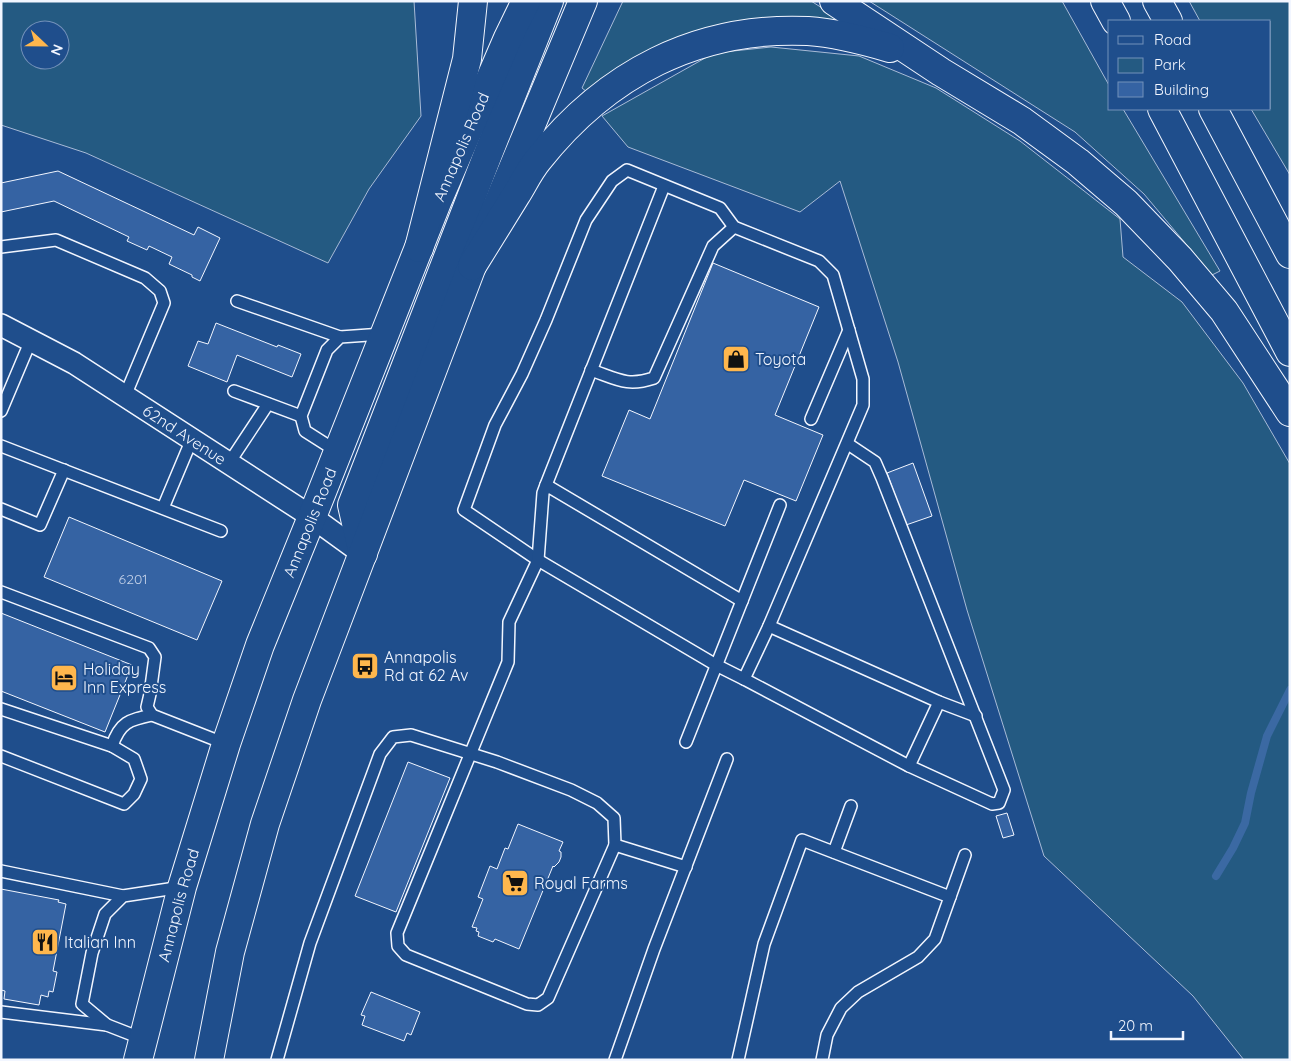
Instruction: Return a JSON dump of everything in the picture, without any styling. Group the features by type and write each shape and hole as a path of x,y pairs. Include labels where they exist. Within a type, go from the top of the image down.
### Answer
{"main road":[{"path":"419,248 467,59 473,1"},
{"name":"Annapolis Road","path":"141,1050 182,887 226,744 260,644 437,202 526,1"},
{"path":"362,554 352,505 477,181 549,1"},
{"path":"210,1060 230,952 265,824 307,700 472,266 583,1"},
{"path":"834,1 941,72 1022,121 1078,162 1126,203 1180,259 1224,311 1290,412"},
{"path":"1105,1 1115,20"},
{"path":"1157,1 1167,20"},
{"path":"472,266 536,162 564,129 589,106 627,78 668,56 704,42 739,34 769,31 810,31 856,38 894,49 941,72"},
{"path":"1163,110 1290,352"},
{"path":"1214,110 1290,254"}],"street":[{"name":"62nd Avenue","path":"1,325 74,363 312,517 362,554"}],"lane":[{"path":"744,679 848,444 863,405 863,379 833,275 819,261 734,227 720,208 627,170 612,181 586,220 546,320 522,374 495,425 464,510 538,560 716,665 909,766 992,804 998,803 1004,790 882,478 875,462 848,444"},
{"path":"277,1060 310,943 380,754 393,737 411,735 470,753 571,790 598,803 614,818 615,845 548,998 538,1006 527,1004 406,956 398,946 397,933 470,753 508,662 509,622 538,560 543,493 664,186"},
{"path":"591,370 625,383 641,382 654,378 713,246 734,227"},
{"path":"1,247 56,240 145,278 160,291 164,303 125,396"},
{"path":"237,301 340,337 385,334"},
{"path":"811,419 849,330"},
{"path":"338,452 305,431 301,416 327,350 340,337"},
{"path":"1,411 31,340"},
{"path":"234,391 301,416"},
{"path":"229,463 268,404"},
{"path":"164,508 192,439"},
{"path":"1,446 221,530"},
{"path":"1,509 40,525 64,470"},
{"path":"546,485 742,601"},
{"path":"686,742 780,505"},
{"path":"1,592 149,648 155,658 147,707 152,715"},
{"path":"769,626 939,702 976,716"},
{"path":"909,766 939,702"},
{"path":"1,709 112,746 134,759 141,779 134,794 124,804 1,756"},
{"path":"112,746 116,732 130,720 152,715 226,744"},
{"path":"615,1060 654,949 727,759"},
{"path":"834,852 851,806"},
{"path":"738,1060 764,944 802,840 950,898"},
{"path":"615,845 686,867"},
{"path":"822,1060 827,1035 841,1008 858,992 918,957 936,939 965,855"},
{"path":"1,871 123,896 182,887"},
{"path":"123,896 105,914 92,953 82,1004 141,1050"},
{"path":"1,1012 107,1025"}],"green space":[{"path":"1,1 414,1 421,116 369,189 328,263 86,153 1,125"},
{"path":"623,1 811,1 849,25 779,20 587,92 582,88"},
{"path":"869,1 1062,1 1108,83 1108,110 1124,110 1220,271 1212,275 1144,194 1075,132"},
{"path":"1189,1 1290,1 1290,175 1252,110 1271,110 1271,20 1199,20"},
{"path":"771,47 859,56 936,88 1020,141 1120,219 1123,257 1182,302 1243,383 1290,464 1290,1060 1244,1060 1193,996 1044,856 967,610 898,362 840,181 800,212 628,147 602,116 714,53"}],"building":[{"path":"58,171 194,235 198,227 220,238 200,281 169,264 172,257 149,246 147,250 127,241 129,237 54,201 1,212 1,183"},
{"name":"Toyota","path":"713,263 819,307 775,415 823,435 796,501 744,480 725,526 602,476 629,410 650,419"},
{"path":"216,323 277,347 278,345 301,354 292,377 237,355 227,382 188,366 198,341 208,344"},
{"path":"913,463 932,516 906,525 887,473"},
{"path":"69,517 222,581 197,640 44,577"},
{"name":"Holiday Inn Express","path":"1,613 132,665 105,732 1,691"},
{"path":"408,762 450,778 396,912 355,896"},
{"path":"1007,813 1014,835 1003,838 996,816"},
{"name":"Royal Farms","path":"518,824 563,842 559,851 561,852 561,857 559,862 553,866 519,949 495,939 493,942 478,936 477,928 472,927 483,899 478,897 490,866 497,869 505,848 508,849"},
{"path":"1,889 59,900 58,902 66,904 53,971 57,972 53,992 49,991 48,997 41,995 39,1005 4,999 5,991 1,990"},
{"path":"371,992 420,1012 411,1035 407,1033 404,1041 362,1025 365,1016 361,1015"}],"waterway":[{"path":"1216,876 1245,823 1251,793 1267,736 1290,690"}],"place":[{"name":"Toyota","path":"736,359"},
{"name":"Annapolis Rd at 62 Av","path":"365,666"},
{"name":"Holiday Inn Express","path":"64,678"},
{"name":"Royal Farms","path":"515,883"},
{"name":"Italian Inn","path":"45,942"}]}
